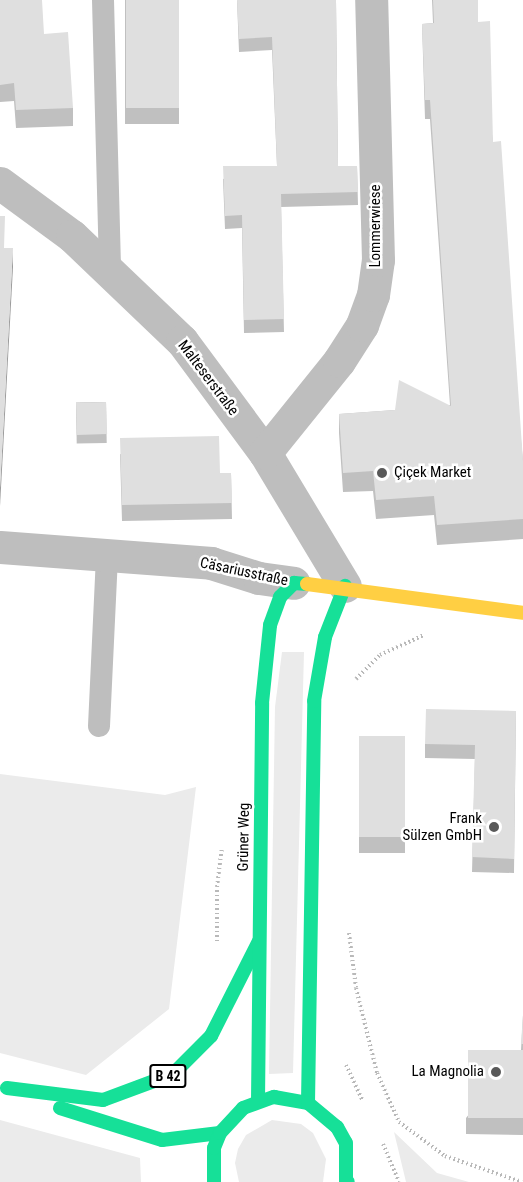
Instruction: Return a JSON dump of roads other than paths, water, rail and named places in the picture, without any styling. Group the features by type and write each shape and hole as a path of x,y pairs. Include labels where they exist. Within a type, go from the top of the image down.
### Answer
{"main road":[{"name":"Cäsariusstraße","path":"294,583 345,586 523,613"},
{"name":"Grüner Weg","path":"258,1101 265,660 270,625 280,597 294,583"},
{"path":"308,1102 314,701 324,638 345,586"},
{"name":"B 42","path":"4,1087 103,1100 173,1074 211,1036 259,941"},
{"name":"B 42","path":"4,1087 123,1131 162,1140 220,1133"},
{"path":"214,1182 213,1156 220,1133 243,1108 258,1101 292,1097 308,1102 337,1127 346,1143 347,1182"}],"street":[{"name":"Lommerwiese","path":"265,453 339,361 362,325 373,295 378,260 371,0"},
{"name":"Malteserstraße","path":"0,183 72,236 182,341 265,453 345,586"},
{"name":"Cäsariusstraße","path":"0,547 212,563 259,578 294,583"}],"lane":[{"path":"103,0 110,273"},
{"path":"99,726 107,555"}],"place":[{"name":"Çiçek Market","path":"382,473"},
{"name":"Frank Sülzen GmbH","path":"494,827"},
{"name":"La Magnolia","path":"496,1072"}]}
